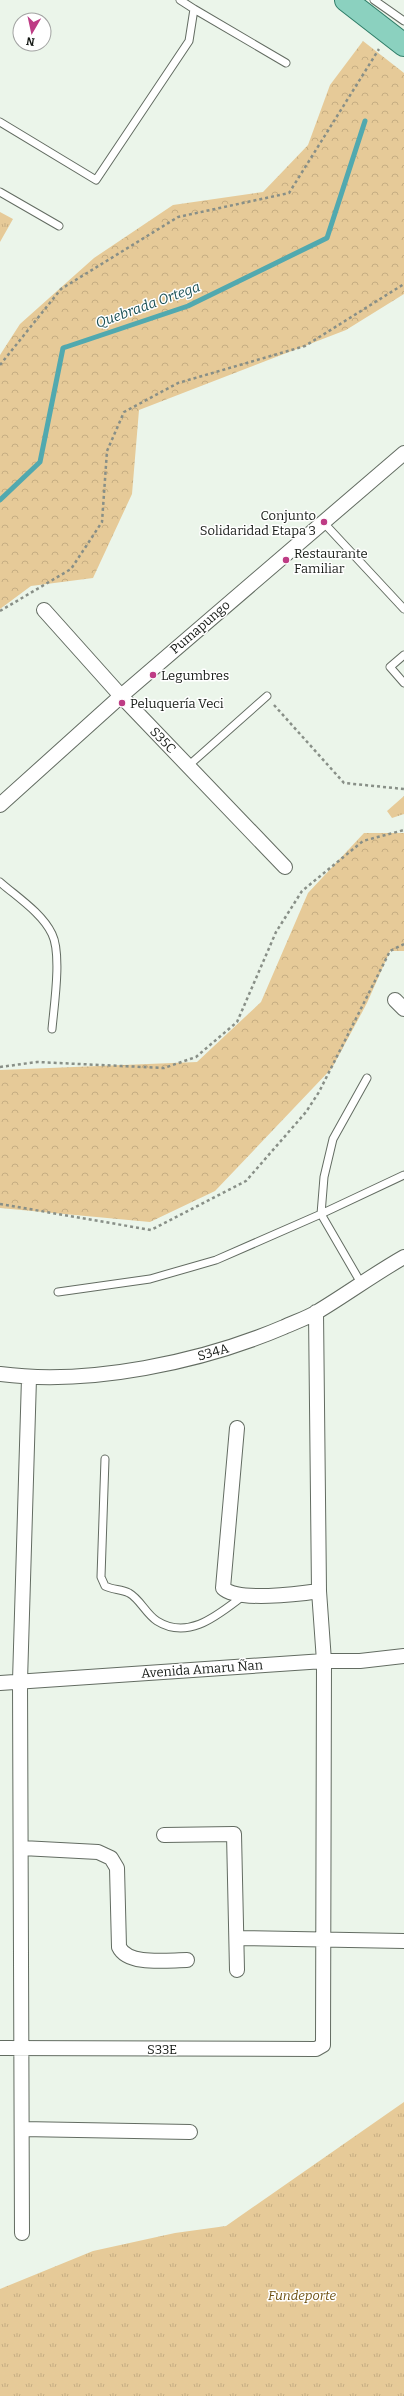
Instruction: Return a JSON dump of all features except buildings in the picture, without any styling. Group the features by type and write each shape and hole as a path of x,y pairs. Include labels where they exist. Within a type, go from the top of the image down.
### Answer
{"main road":[{"path":"346,0 399,33"}],"street":[{"name":"Pumapungo","path":"0,805 121,696 404,453"},
{"name":"S35C","path":"44,610 121,696 285,867"},
{"name":"S34A","path":"0,1374 28,1378 116,1372 204,1355 256,1339 316,1312 404,1256"},
{"path":"316,1312 319,1591 324,1661 322,1941"},
{"path":"22,2233 22,1848 20,1681 28,1378"},
{"path":"237,1428 223,1588 228,1593 243,1596 319,1591"},
{"name":"Avenida Amaru Ñan","path":"0,1683 324,1661 360,1661 404,1656"},
{"path":"164,1835 234,1834 237,1970"},
{"path":"22,1848 98,1852 111,1858 118,1868 119,1947 122,1952 134,1959 187,1960"},
{"path":"237,1938 322,1941 404,1941"},
{"name":"S33E","path":"0,2048 316,2049 323,2045 322,1941"},
{"path":"22,2129 190,2132"}],"lane":[{"path":"180,0 286,63"},
{"path":"374,0 399,33"},
{"path":"0,122 96,180 188,41 194,9"},
{"path":"0,192 59,226"},
{"path":"323,522 404,609"},
{"path":"404,655 390,667 404,683"},
{"path":"188,766 266,696"},
{"path":"0,882 41,918 52,934 57,948 52,1029"},
{"path":"361,1283 321,1214 324,1177 333,1139 367,1078"},
{"path":"58,1292 150,1279 216,1260 321,1214 404,1175"},
{"path":"105,1459 101,1577 105,1586 130,1594 144,1610 158,1622 175,1628 193,1628 205,1623 243,1596"}],"path":[{"path":"0,365 61,289 178,217 289,193 399,33"},
{"path":"0,610 71,569 102,522 107,451 124,412 178,383 305,346 404,284"},
{"path":"266,696 344,784 404,789"},
{"path":"0,1067 37,1062 164,1068 196,1057 237,1022 276,932 302,890 363,841 404,830"},
{"path":"0,1204 151,1230 246,1181 306,1112 319,1092 390,951 404,944"}],"green space":[{"path":"363,41 404,73 404,294 346,330 139,410 132,494 93,578 31,586 0,609 0,355 20,324 94,258 173,205 263,192 308,145 330,85"},
{"path":"0,212 13,219 0,242"},
{"path":"404,796 404,814 392,818 387,811"},
{"path":"364,833 404,833 404,951 390,951 367,1003 332,1068 215,1191 150,1222 0,1208 0,1070 197,1062 261,1002 308,893"},
{"name":"Fundeporte","path":"404,2102 404,2396 0,2396 0,2289 93,2251 175,2233 226,2226"}],"waterway":[{"name":"Quebrada Ortega","path":"0,500 40,462 63,348 188,306 327,238 365,121"}],"place":[{"name":"Conjunto Solidaridad Etapa 3","path":"324,522"},
{"name":"Restaurante Familiar","path":"286,560"},
{"name":"Legumbres","path":"153,675"},
{"name":"Peluquería Veci","path":"122,703"}]}
